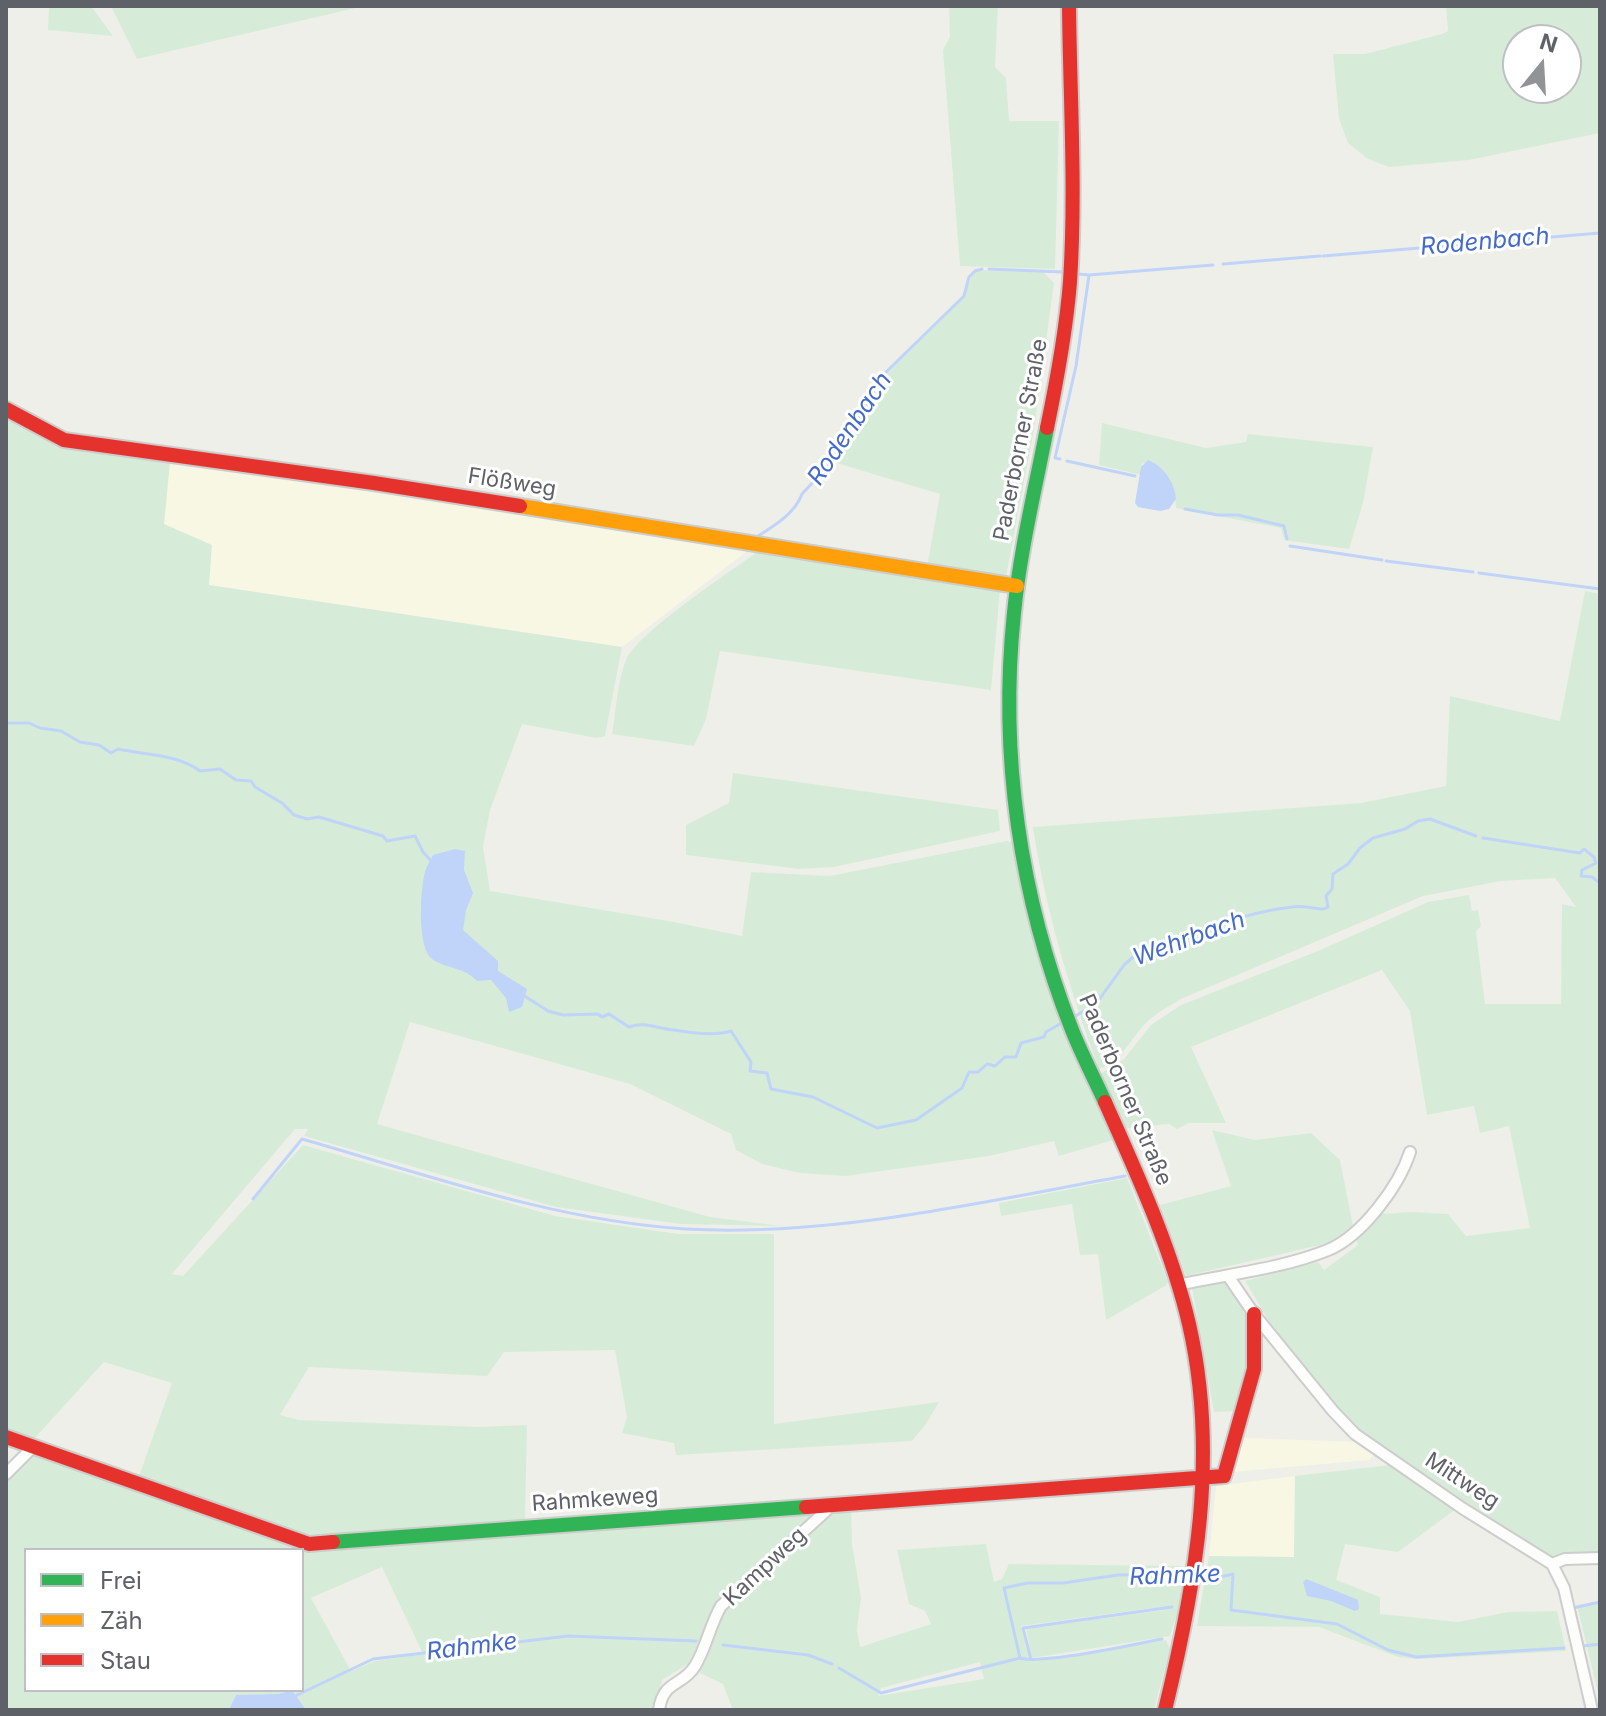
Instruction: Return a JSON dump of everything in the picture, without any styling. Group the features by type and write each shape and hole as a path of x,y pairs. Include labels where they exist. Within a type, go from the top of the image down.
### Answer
{"street":[{"name":"Paderborner Straße","path":"1069,6 1073,209 1066,320 1054,401 1017,586 1011,643 1009,717 1016,812 1030,893 1072,1030 1149,1202 1178,1285 1199,1387 1204,1476 1203,1524 1165,1710"},
{"name":"Flößweg","path":"6,409 64,440 374,483 1017,586"},
{"path":"1178,1285 1315,1254 1341,1243 1376,1210 1395,1185 1410,1152"},
{"name":"Mittweg","path":"1228,1276 1254,1314 1355,1434 1462,1508 1552,1564"},
{"path":"1204,1476 1224,1476 1254,1369 1254,1314"},
{"name":"Rahmkeweg","path":"6,1437 309,1544 1204,1476"},
{"path":"6,1474 33,1447"},
{"name":"Kampweg","path":"659,1710 661,1696 667,1688 693,1670 721,1606 826,1511 827,1504"},
{"path":"1592,1710 1564,1588 1552,1564 1565,1559 1600,1558"}],"shaded area":[{"path":"49,6 91,6 113,36 48,30"},
{"path":"111,6 364,6 137,59"},
{"path":"949,6 998,6 995,67 1006,78 1009,121 1059,121 1055,269 960,266 943,50 950,37"},
{"path":"1446,6 1600,6 1600,133 1469,160 1389,167 1368,159 1348,143 1339,119 1333,54 1365,54 1448,31"},
{"path":"982,270 1043,272 1054,283 1034,429 1006,577 1002,580 927,567 940,494 833,462 858,425 883,377 965,296 971,277"},
{"path":"6,414 62,445 170,462 164,524 212,545 209,585 622,647 605,736 597,738 522,724 490,810 483,847 490,891 742,936 751,872 830,876 1007,841 1014,843 1068,1028 1113,1140 1059,1156 1054,1141 989,1156 846,1176 800,1173 762,1164 736,1150 731,1134 630,1084 410,1022 377,1124 710,1217 782,1226 681,1224 556,1207 304,1136 308,1129 295,1129 172,1274 183,1276 303,1145 555,1216 678,1234 774,1234 774,1424 939,1402 912,1441 676,1455 674,1443 622,1433 627,1417 615,1350 504,1352 487,1376 309,1367 280,1415 299,1420 478,1427 527,1425 525,1520 318,1535 302,1534 138,1479 172,1383 104,1362 33,1440 6,1431"},
{"path":"1102,423 1206,448 1246,442 1248,434 1373,447 1363,503 1349,549 1284,540 1281,528 1176,508 1169,480 1155,464 1149,461 1142,464 1141,475 1099,465"},
{"path":"170,462 744,547 746,552 622,647 208,585 164,525"},
{"path":"764,551 1000,590 991,690 720,651 706,719 694,746 612,734 621,677 634,648 685,604 756,553"},
{"path":"1585,591 1600,594 1600,1554 1550,1556 1383,1449 1344,1417 1269,1321 1245,1281 1318,1262 1324,1270 1358,1245 1355,1236 1378,1214 1448,1214 1466,1236 1530,1228 1509,1126 1480,1133 1474,1106 1427,1115 1410,1011 1382,970 1191,1047 1226,1123 1189,1123 1177,1129 1169,1124 1126,1128 1100,1074 1124,1059 1151,1025 1181,1005 1318,951 1428,902 1469,895 1472,911 1478,910 1481,926 1476,932 1485,1004 1561,1004 1562,904 1576,907 1555,878 1501,881 1423,896 1181,999 1152,1017 1119,1056 1099,1069 1060,950 1033,827 1361,803 1446,786 1450,696 1560,721"},
{"path":"733,773 998,810 1000,831 834,867 799,869 686,855 686,825 729,803"},
{"path":"1212,1130 1255,1140 1311,1133 1340,1160 1353,1226 1329,1243 1186,1276 1160,1205 1231,1186"},
{"path":"1127,1178 1168,1282 1106,1320 1098,1254 1080,1255 1072,1204 1001,1216 999,1203"},
{"path":"1224,1281 1234,1292 1245,1314 1250,1342 1238,1411 1214,1412 1192,1288"},
{"path":"1241,1436 1356,1442 1375,1454 1369,1460 1232,1472"},
{"path":"34,1454 285,1542 815,1510 817,1515 718,1603 688,1664 662,1680 655,1710 306,1710 293,1692 304,1692 304,1548 24,1548 24,1692 284,1692 236,1695 231,1710 6,1710 6,1482","holes":["382,1567 423,1654 375,1661 351,1671 311,1598"]},
{"path":"1390,1465 1456,1509 1398,1552 1345,1544 1336,1580 1380,1597 1380,1614 1458,1622 1508,1612 1557,1611 1566,1651 1418,1659 1398,1657 1319,1627 1197,1626 1209,1556 1294,1557 1295,1476"},
{"path":"1295,1476 1294,1557 1209,1556 1216,1486"},
{"path":"851,1507 852,1543 861,1598 857,1630 860,1647 931,1624 925,1611 909,1604 897,1550 986,1544 994,1582 1002,1579 1009,1564 1184,1566 1178,1611 1170,1636 1032,1658 1026,1628 1166,1610 1153,1608 1021,1626 1031,1661 1166,1640 1170,1649 1154,1710 733,1710 723,1684 700,1673 719,1620 729,1604 837,1510","holes":["980,1662 984,1679 878,1696 881,1688"]},
{"path":"1600,1601 1600,1701 1577,1605"}],"water":[{"path":"1148,460 1164,471 1173,487 1176,499 1169,509 1160,511 1138,507 1135,503 1141,467"},
{"path":"455,849 465,851 464,870 473,893 463,930 498,961 498,971 527,989 522,1007 509,1012 506,998 491,980 477,981 467,973 437,962 427,953 422,931 423,880 433,855"},
{"path":"1306,1579 1358,1600 1359,1609 1355,1611 1307,1596 1303,1582"},
{"path":"293,1692 306,1710 231,1710 230,1707 236,1695"}],"waterway":[{"name":"Rodenbach","path":"1323,256 1600,233"},
{"name":"Rodenbach","path":"1223,264 1320,256"},
{"name":"Rodenbach","path":"1078,274 1213,265"},
{"name":"Rodenbach","path":"755,538 794,508 802,494 839,454 882,376 964,296 969,277 982,269"},
{"name":"Rodenbach","path":"989,269 1063,272"},
{"name":"Rodenbach","path":"1060,459 1055,458 1076,366 1089,275"},
{"name":"Rodenbach","path":"1067,461 1135,476"},
{"name":"Rodenbach","path":"1185,509 1238,515 1284,526 1287,539"},
{"name":"Rodenbach","path":"1290,546 1382,560"},
{"name":"Rodenbach","path":"1386,561 1473,572"},
{"name":"Rodenbach","path":"1479,573 1600,589"},
{"name":"Wehrbach","path":"6,723 29,723 61,731 80,742 99,745 111,753 118,749 171,758 200,771 220,769 236,780 251,781 294,815 307,819 319,817 383,836 387,841 415,836 433,863"},
{"name":"Wehrbach","path":"1072,1018 1096,1004 1124,965 1140,951 1158,954 1175,946 1177,938 1203,939 1221,926 1257,913 1296,907 1328,907 1326,896 1332,889 1333,874 1348,864 1360,848 1373,838 1430,819 1476,836"},
{"name":"Wehrbach","path":"1483,838 1580,853 1584,849 1596,863 1582,870 1581,876 1592,877 1600,883"},
{"name":"Wehrbach","path":"523,995 548,1011 563,1015 598,1014 602,1017 609,1014 629,1027 646,1025 703,1034 731,1031 751,1062 750,1071 767,1073 771,1089 813,1097 877,1128 916,1120 962,1088 969,1072 978,1072 987,1064 995,1066 1005,1057 1016,1057 1021,1043 1044,1037 1046,1032 1065,1021"},
{"path":"253,1199 302,1139 540,1206 588,1217 686,1229 741,1230 851,1223 1125,1176"},
{"name":"Rahmke","path":"839,1668 881,1693 1020,1658 1004,1588 1118,1575 1188,1574"},
{"name":"Rahmke","path":"1199,1575 1216,1578 1233,1574 1231,1610 1337,1624 1388,1650 1416,1657 1564,1648"},
{"path":"1573,1608 1600,1602"},
{"name":"Rahmke","path":"1031,1659 1023,1628 1172,1607"},
{"name":"Rahmke","path":"1577,1623 1583,1646 1600,1644"},
{"name":"Rahmke","path":"304,1692 373,1659 568,1636 696,1641"},
{"path":"1020,1658 1048,1659 1162,1639"},
{"name":"Rahmke","path":"723,1645 808,1655 832,1664"},
{"name":"Rahmke","path":"293,1697 304,1692"}],"traffic: fast":[{"path":"1047,428 1014,613 1009,720 1012,773 1018,825 1039,929 1072,1030 1105,1102"},
{"path":"333,1542 806,1507"}],"traffic: slow":[{"path":"520,506 1017,586"}],"traffic: jam":[{"path":"1047,428 1061,356 1072,248 1069,6"},
{"path":"6,409 64,440 520,506"},
{"path":"1105,1102 1173,1267 1189,1324 1198,1373 1203,1470 1200,1518 1186,1614 1165,1710"},
{"path":"806,1507 1224,1476 1254,1369 1254,1314"},
{"path":"6,1437 309,1544 333,1542"}]}
